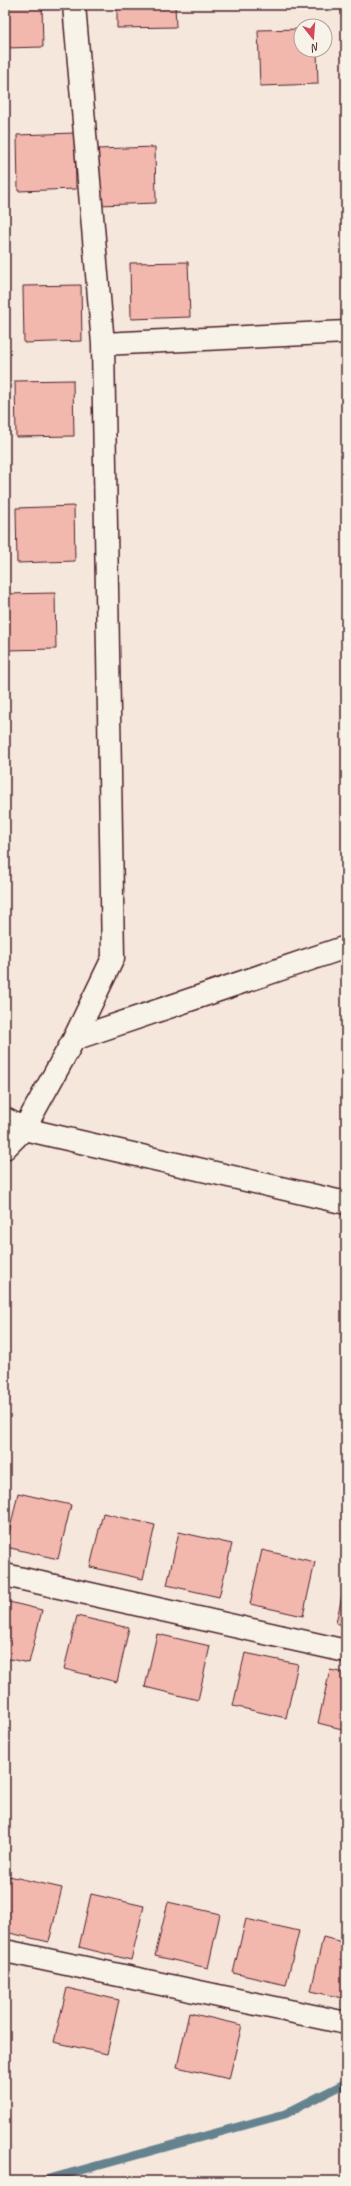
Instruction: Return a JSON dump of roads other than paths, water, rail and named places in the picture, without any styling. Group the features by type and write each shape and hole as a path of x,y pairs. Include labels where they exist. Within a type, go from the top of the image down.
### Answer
{"street":[{"path":"5,1148 14,1124 74,1039 113,958 103,344 74,5"},
{"path":"103,344 346,332"},
{"path":"74,1039 346,947"},
{"path":"14,1124 346,1202"},
{"path":"5,1575 346,1651"},
{"path":"5,1951 346,2023"}],"waterway":[{"path":"42,2181 285,2114 346,2083"}]}
